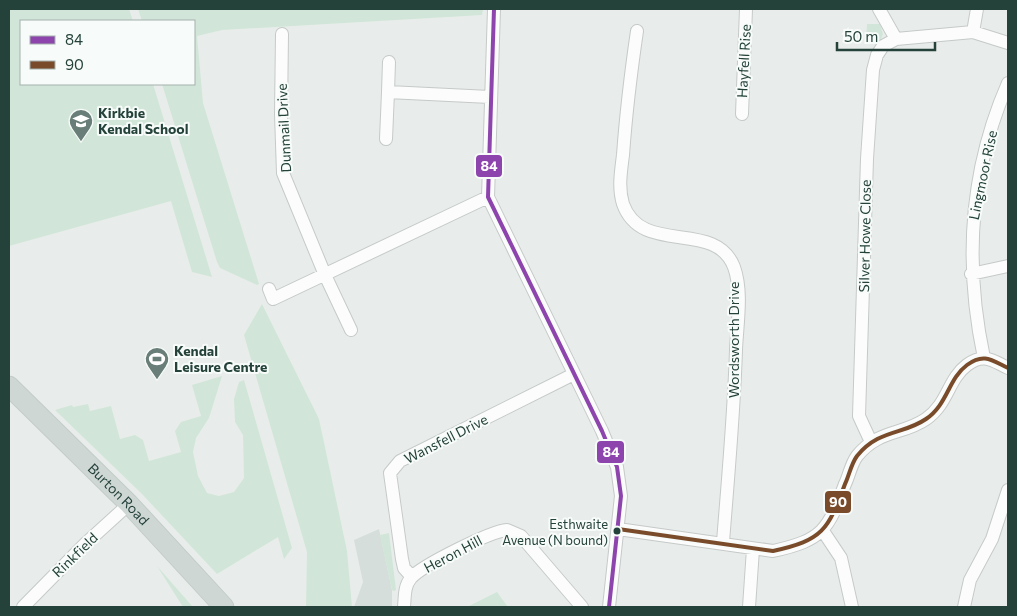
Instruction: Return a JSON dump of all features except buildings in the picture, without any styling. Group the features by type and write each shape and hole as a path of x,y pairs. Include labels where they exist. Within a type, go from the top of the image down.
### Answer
{"main road":[{"name":"Burton Road","path":"9,386 129,504 224,607"}],"street":[{"path":"494,9 488,197 617,467 620,496 609,607"},
{"name":"Hayfell Rise","path":"742,114 746,9"},
{"path":"879,9 896,39 973,32 1008,43"},
{"path":"973,32 977,9"},
{"name":"Wordsworth Drive","path":"638,31 630,78 622,163 620,188 624,205 644,229 657,235 706,242 721,248 733,267 738,289 733,421 723,542"},
{"name":"Dunmail Drive","path":"282,34 281,114 283,173 325,275 351,330"},
{"name":"Silver Howe Close","path":"871,442 860,416 867,159 873,70 877,55 883,46 896,39"},
{"path":"386,139 389,62"},
{"name":"Lingmoor Rise","path":"984,358 975,315 971,274 972,226 976,191 990,133 1008,83"},
{"path":"388,92 490,97"},
{"path":"269,289 273,299 488,197"},
{"path":"971,274 1008,266"},
{"path":"618,529 723,542 753,549 773,551 798,546 823,531 832,520 856,458 871,442 925,420 942,405 952,383 967,365 984,358 994,359 1008,368"},
{"name":"Wansfell Drive","path":"412,577 404,568 402,559 390,473 400,461 574,374"},
{"path":"964,607 970,580 992,539 1008,490"},
{"name":"Rinkfield","path":"22,607 84,544 129,504"},
{"name":"Heron Hill","path":"404,607 405,590 412,577 423,568 487,536 506,530 521,536 582,607"},
{"path":"823,531 841,558 852,607"},
{"path":"749,607 753,549"}],"shaded area":[{"path":"379,529 392,590 392,606 354,607 363,582 354,540"}],"green space":[{"name":"Kirkbie Kendal School","path":"9,9 129,9 133,20 20,20 20,85 153,85 212,277 192,272 171,201 9,246"},
{"path":"138,9 483,9 482,15 222,30 197,36 203,103 259,284 257,285 220,268 217,262 162,85 195,85 195,20 142,20"},
{"path":"867,24 880,24 883,34 879,44 866,43"},
{"path":"262,304 319,419 347,551 352,607 306,607 307,552 244,335"},
{"path":"222,376 209,418 196,438 193,452 198,476 207,493 219,496 234,492 244,478 243,435 235,422 234,399 239,382 244,380 292,548 284,559 278,537 217,574 142,494 55,410 72,405 73,407 88,404 90,411 111,406 120,439 135,435 143,440 149,461 181,452 175,431 181,422 201,416 192,385"},
{"path":"389,533 396,590 394,591 392,590 380,535"},
{"path":"157,566 193,607 183,607"},
{"path":"497,592 508,607 467,607"}],"transit line":[{"name":"84","path":"494,9 488,197 602,431 617,467 621,496 609,607"},
{"name":"90","path":"618,529 773,551 803,542 821,531 828,523 853,463 865,447 882,437 909,428 926,419 939,406 956,377 973,361 983,358 1008,368"}],"place":[{"name":"Kirkbie Kendal School","path":"81,142"},
{"name":"Kendal Leisure Centre","path":"157,380"},
{"name":"Esthwaite Avenue (N bound)","path":"617,531"}]}
